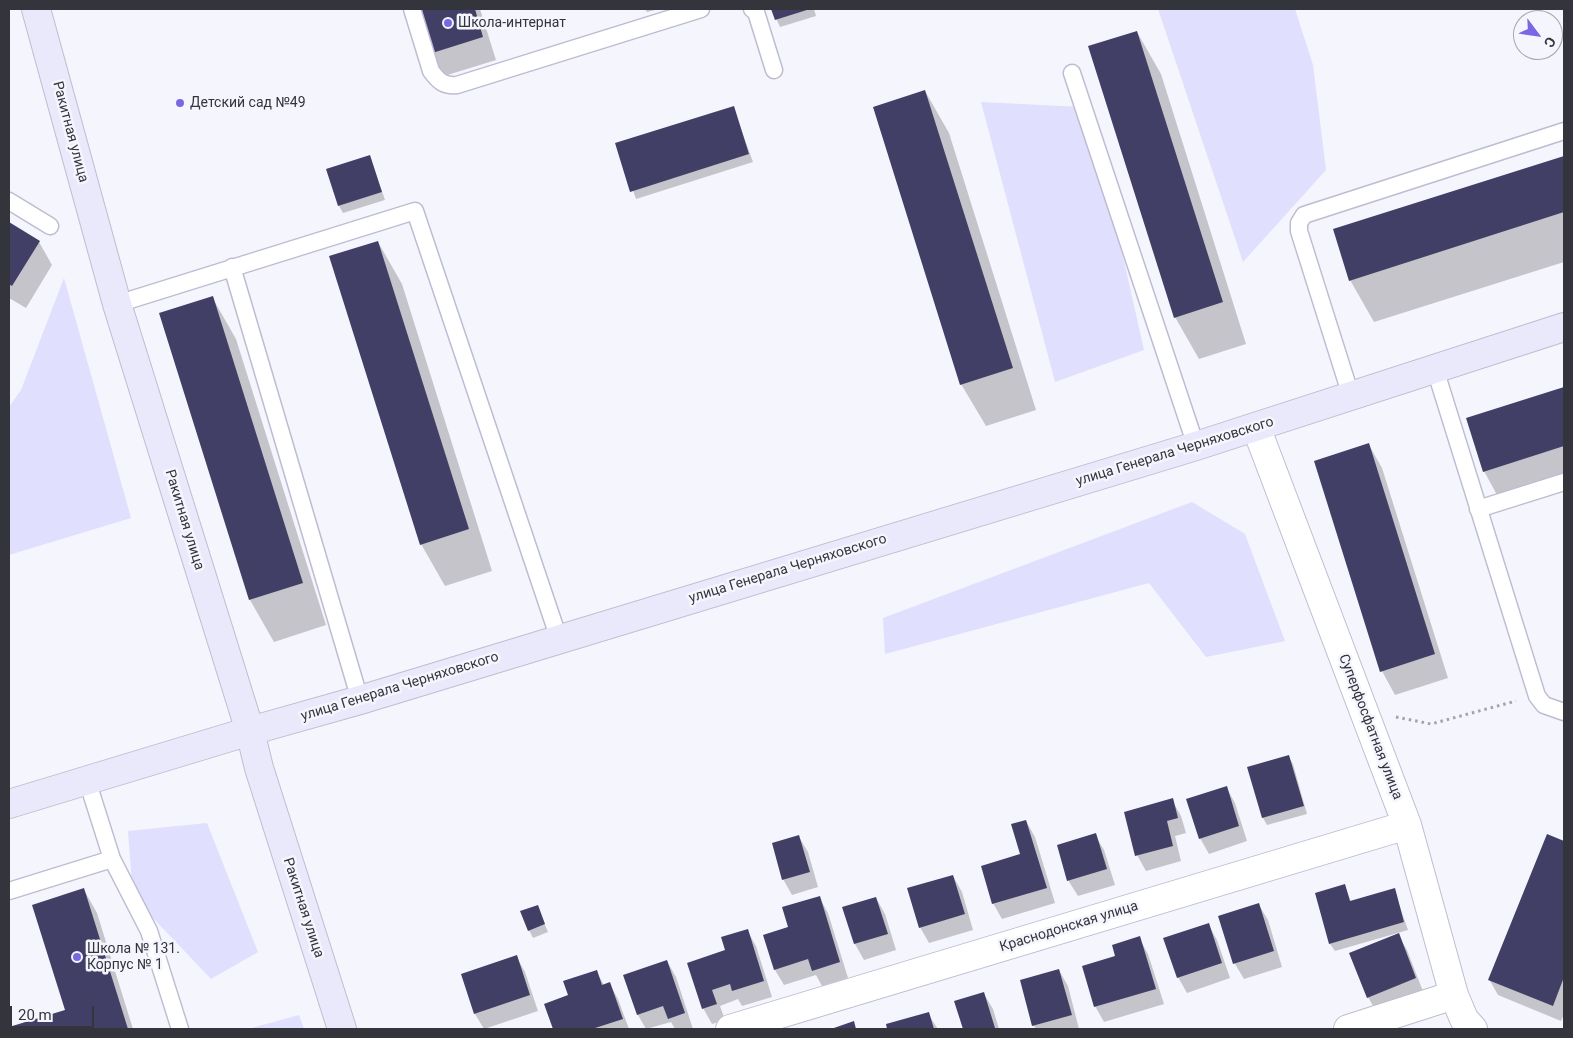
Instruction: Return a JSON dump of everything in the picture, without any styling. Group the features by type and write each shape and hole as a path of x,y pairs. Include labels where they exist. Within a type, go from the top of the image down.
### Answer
{"street":[{"name":"Ракитная улица","path":"36,9 117,304 250,731 258,768 342,1029"},
{"name":"улица Генерала Черняховского","path":"9,804 250,731 360,700 1196,446 1564,328"},
{"name":"Суперфосфатная улица","path":"1256,427 1408,826 1454,995 1464,1019 1473,1029"},
{"name":"Краснодонская улица","path":"730,1029 1408,826"},
{"path":"1348,1029 1454,995"}],"lane":[{"path":"412,9 431,71 437,80 446,86 457,85 701,9"},
{"path":"752,9 756,12 774,70"},
{"path":"1072,73 1196,446"},
{"path":"1351,396 1299,231 1299,223 1304,215 1564,130"},
{"path":"9,201 50,226"},
{"path":"117,304 415,211 559,639"},
{"path":"232,267 360,700"},
{"path":"1435,370 1537,696 1544,705 1564,712"},
{"path":"1478,509 1564,482"},
{"path":"87,780 112,859 149,931 180,1029"},
{"path":"9,891 112,859"}],"path":[{"path":"1364,710 1431,724 1537,696"}],"shaded area":[{"path":"1158,9 1295,9 1313,65 1326,170 1243,262"},
{"path":"981,102 1082,107 1124,261 1144,350 1055,382"},
{"path":"64,278 131,518 9,555 9,407 21,390"},
{"path":"1192,502 1245,534 1285,641 1206,657 1149,583 885,654 883,618"},
{"path":"207,823 258,952 211,979 133,897 128,831"},
{"path":"299,1015 304,1029 248,1029"}],"building":[{"name":"Школа-интернат","path":"412,9 475,9 483,37 426,55"},
{"path":"771,9 810,9 775,20"},
{"path":"1137,31 1223,302 1174,318 1088,46"},
{"path":"925,90 1013,368 960,385 873,107"},
{"path":"734,106 749,154 630,192 615,143"},
{"path":"370,155 382,192 338,206 326,169"},
{"path":"1564,156 1564,212 1349,281 1333,229"},
{"path":"9,222 40,241 12,286 9,284"},
{"path":"378,241 469,529 420,545 329,256"},
{"path":"213,296 303,583 249,600 159,313"},
{"path":"1564,387 1564,446 1483,472 1466,418"},
{"path":"1369,443 1435,654 1380,672 1314,461"},
{"path":"1289,755 1304,806 1262,818 1247,767"},
{"path":"1227,786 1239,826 1199,839 1186,799"},
{"path":"1173,798 1178,818 1167,821 1173,846 1135,856 1124,812"},
{"path":"1026,820 1047,888 992,904 981,866 1020,854 1011,824"},
{"path":"1096,833 1107,869 1067,881 1057,845"},
{"path":"1547,834 1564,841 1564,977 1553,1006 1488,980"},
{"path":"799,835 810,872 782,880 772,843"},
{"path":"953,875 965,914 919,928 907,888"},
{"path":"1345,884 1350,901 1395,888 1404,922 1329,944 1315,893"},
{"name":"Школа № 131. Корпус № 1","path":"84,888 128,1029 9,1029 9,1027 65,1010 32,905"},
{"path":"820,896 840,962 812,971 808,959 774,970 763,935 788,927 782,907"},
{"path":"876,897 888,934 854,944 842,907"},
{"path":"1259,903 1274,951 1233,964 1218,916"},
{"path":"538,905 545,924 528,931 520,911"},
{"path":"1209,923 1222,963 1177,978 1163,938"},
{"path":"748,929 764,981 732,991 730,984 712,990 717,1004 702,1009 687,963 725,950 721,937"},
{"path":"1399,933 1416,978 1367,998 1349,953"},
{"path":"1140,936 1156,989 1094,1007 1082,966 1115,956 1112,945"},
{"path":"517,955 530,995 474,1014 461,974"},
{"path":"667,960 685,1013 668,1019 663,1006 637,1015 623,975"},
{"path":"1059,969 1072,1015 1032,1026 1020,980"},
{"path":"597,970 602,985 610,982 623,1019 592,1029 553,1029 544,1004 568,995 563,981"},
{"path":"984,992 995,1028 963,1029 954,1001"},
{"path":"929,1012 934,1029 887,1029 886,1024"},
{"path":"854,1021 856,1029 831,1029"}],"place":[{"name":"Школа-интернат","path":"448,23"},
{"name":"Детский сад №49","path":"180,103"},
{"name":"Школа № 131. Корпус № 1","path":"77,957"}]}
